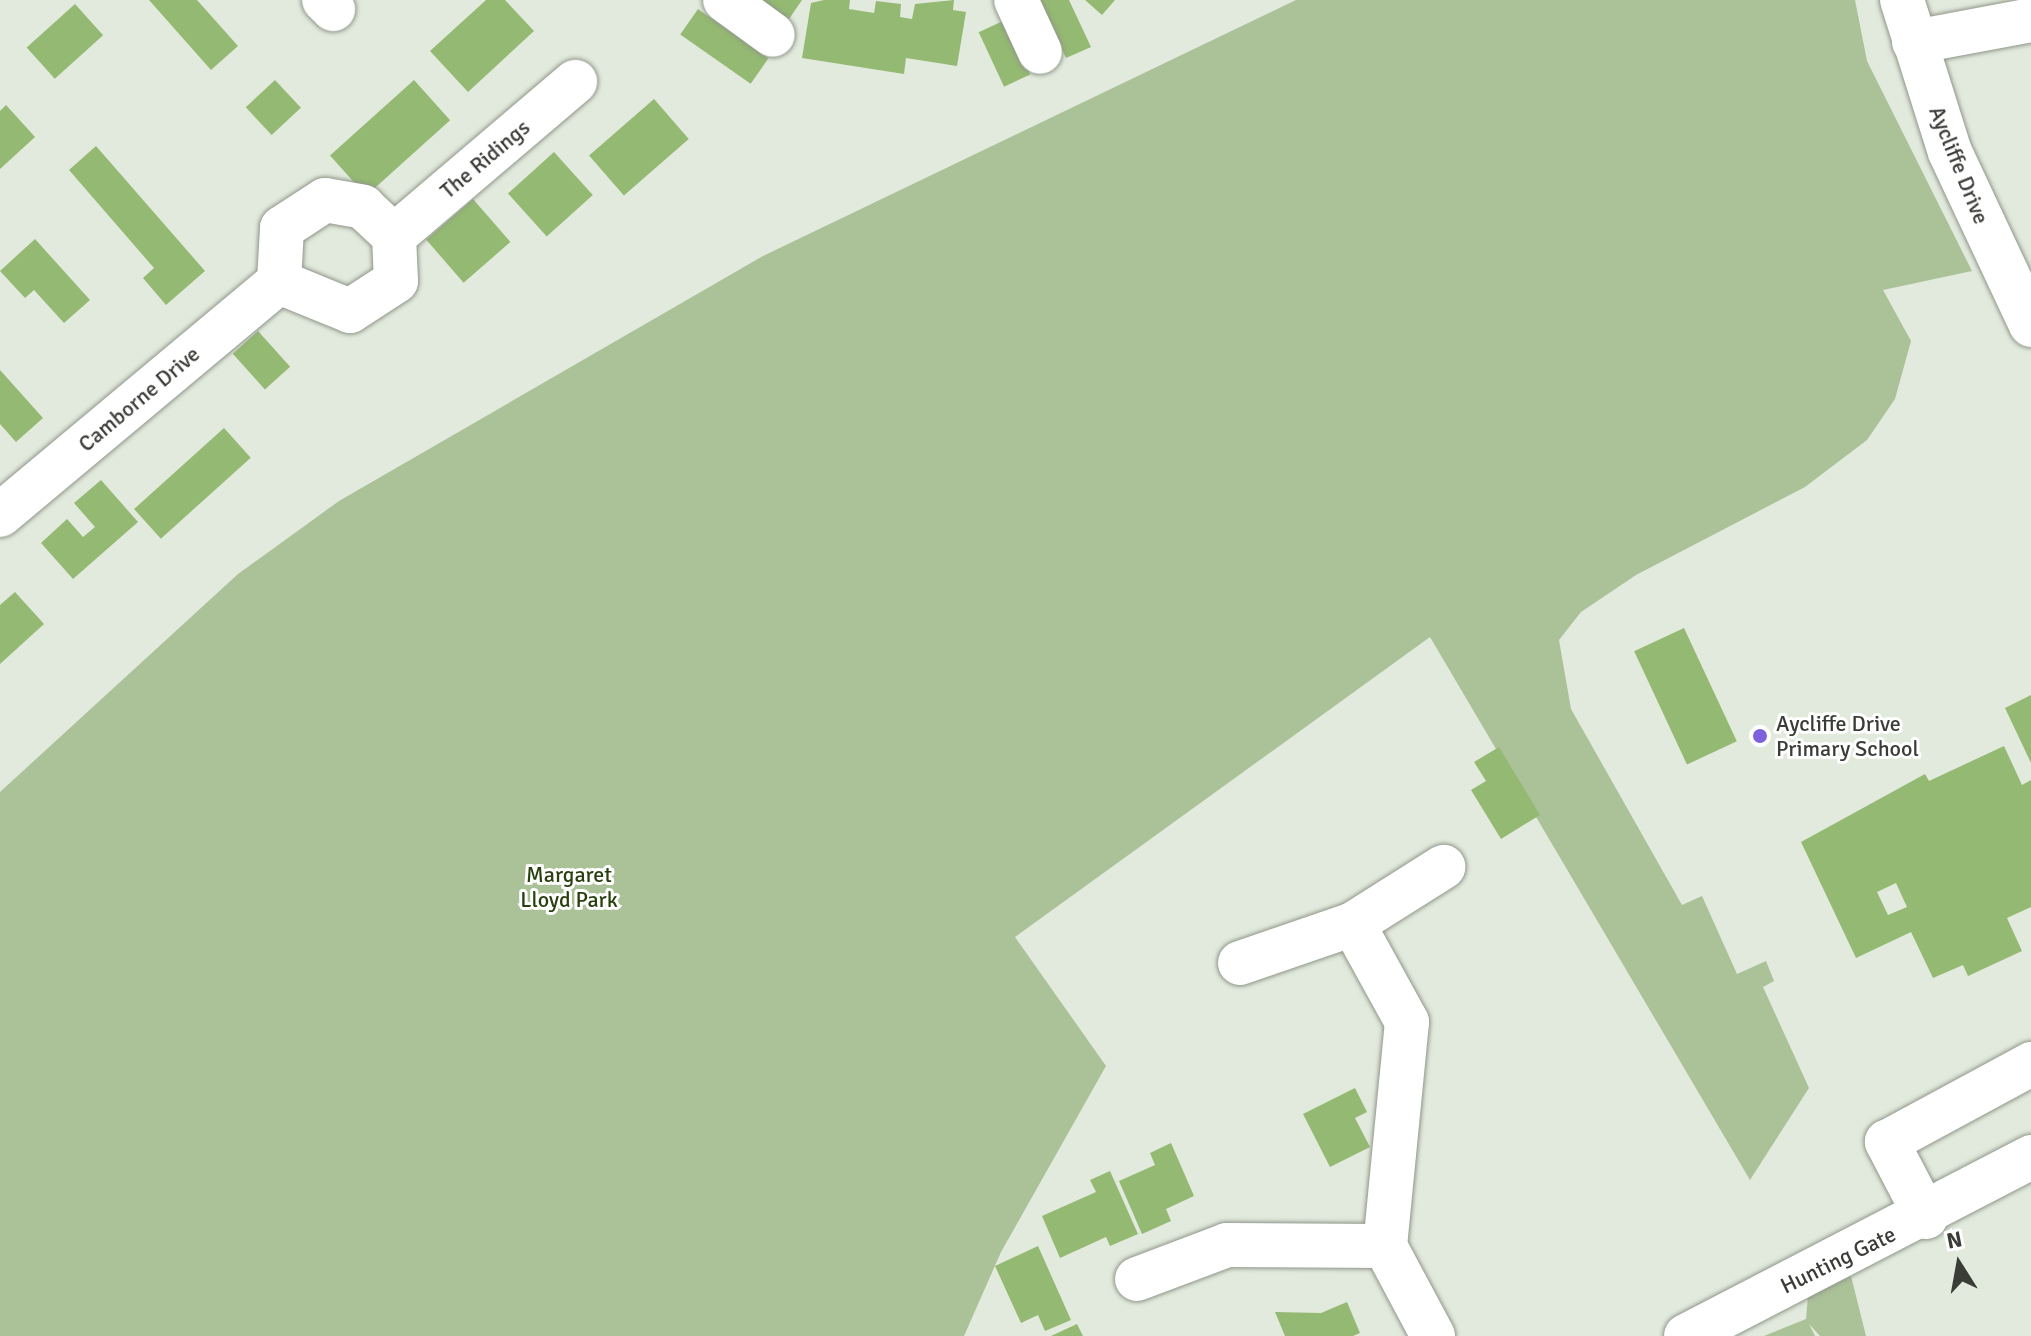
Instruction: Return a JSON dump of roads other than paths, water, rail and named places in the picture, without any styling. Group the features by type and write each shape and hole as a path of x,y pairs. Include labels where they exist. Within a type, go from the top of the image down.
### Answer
{"street":[{"path":"725,0 773,35"},
{"path":"1016,0 1040,52"},
{"name":"Aycliffe Drive","path":"1902,0 1950,152 2029,318"},
{"path":"1914,42 2031,20"},
{"name":"The Ridings","path":"394,236 575,82"},
{"path":"325,200 363,207 394,236 396,281 350,311 279,282 282,228 325,200"},
{"name":"Camborne Drive","path":"0,515 279,282"},
{"path":"1240,963 1353,924 1443,867"},
{"path":"1353,924 1407,1022 1385,1246 1433,1336"},
{"path":"1926,1217 1887,1142 2031,1064"},
{"name":"Hunting Gate","path":"1686,1336 1926,1217 2031,1157"},
{"path":"1137,1279 1227,1245 1385,1246"}],"place":[{"name":"Aycliffe Drive Primary School","path":"1760,736"}],"park label":[{"name":"Margaret Lloyd Park","path":"569,886"}]}
